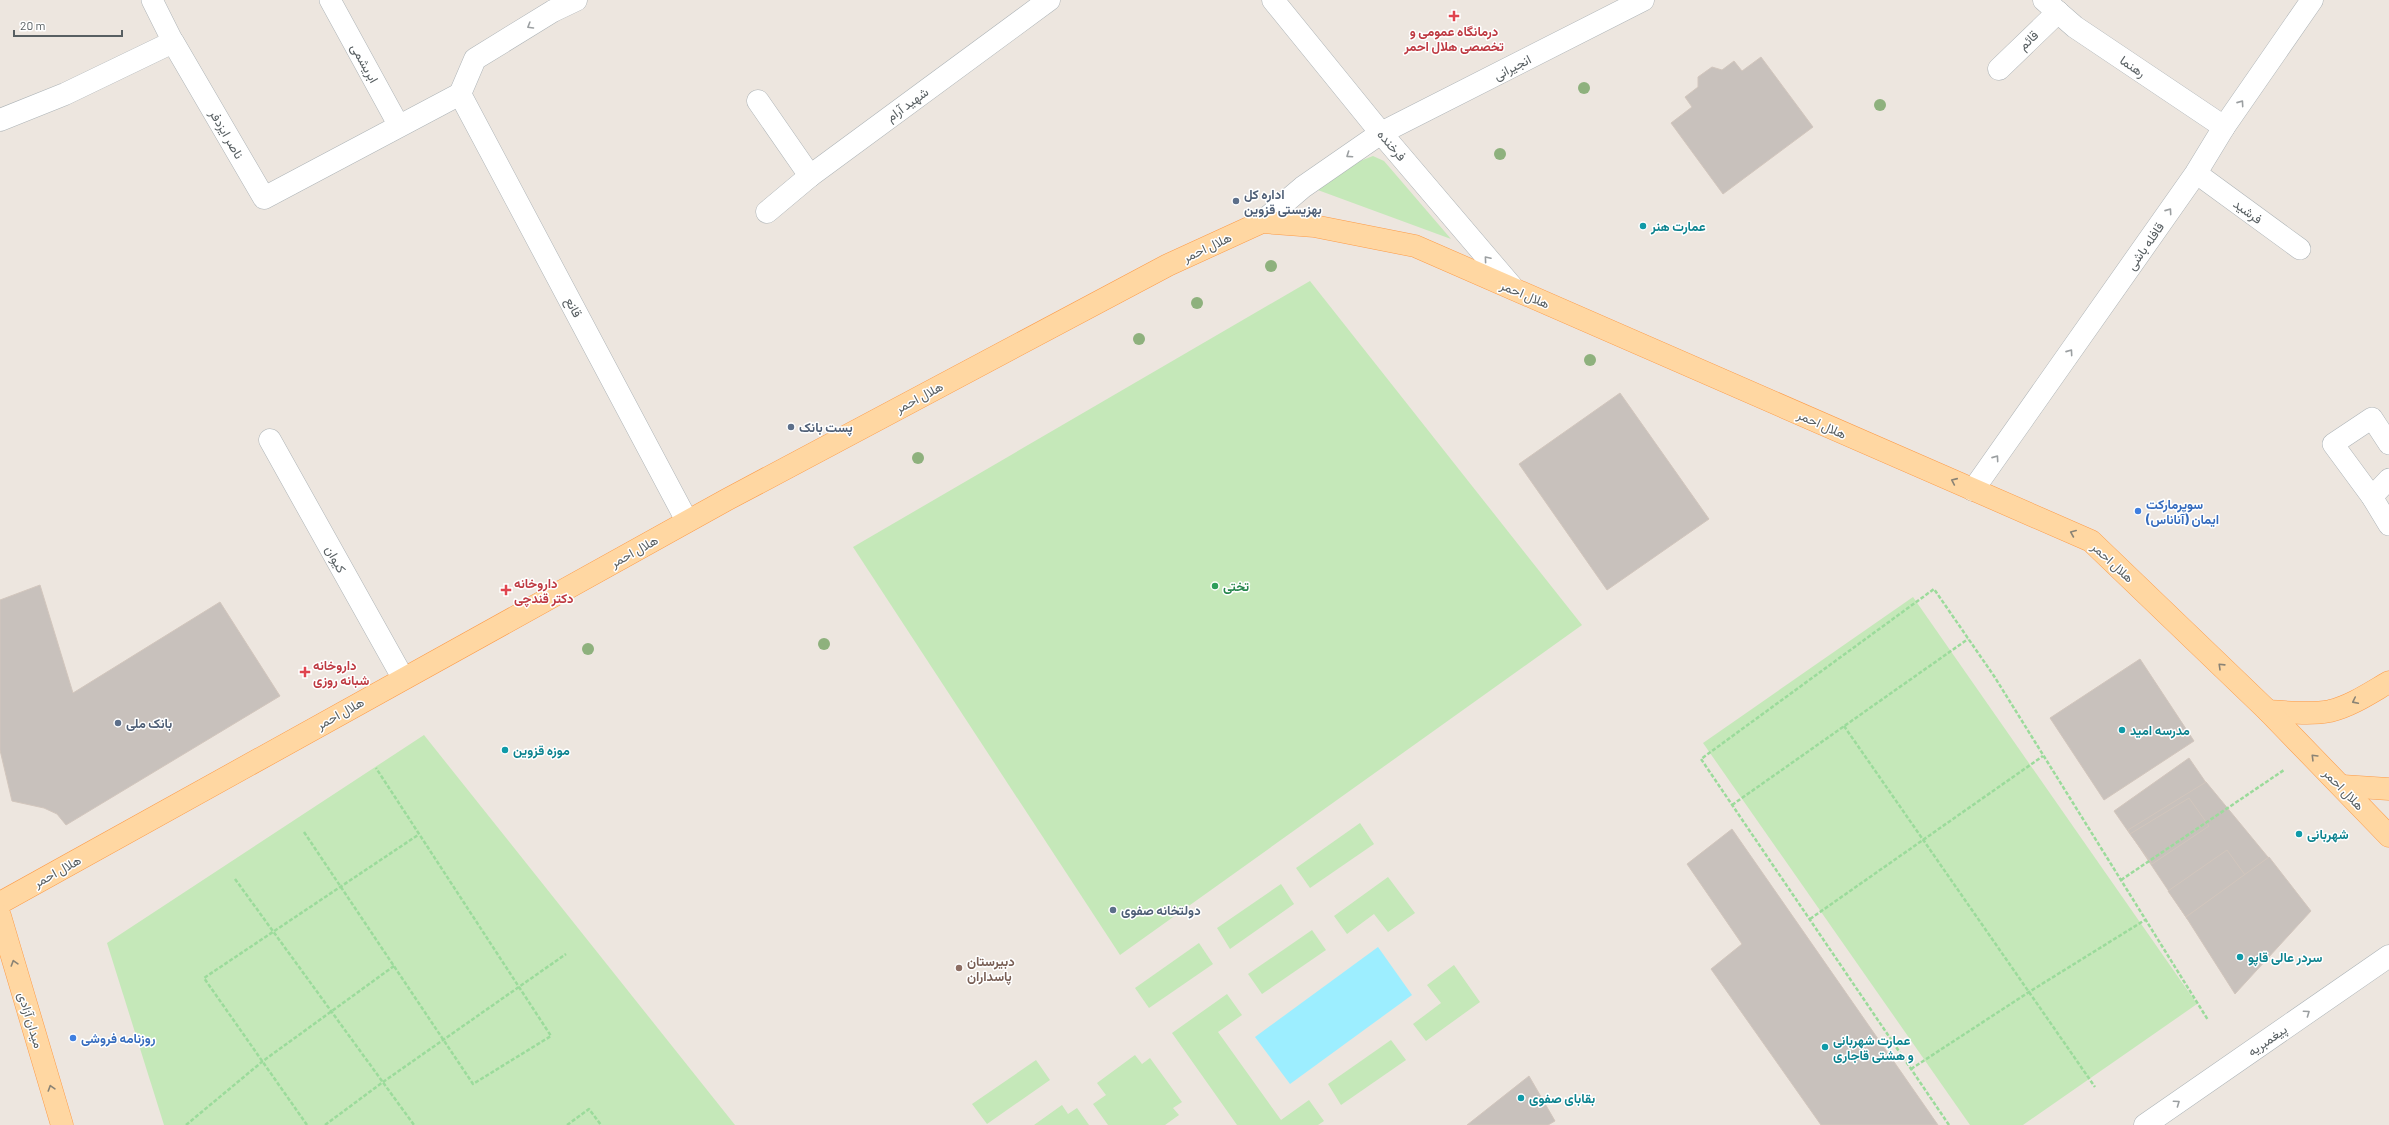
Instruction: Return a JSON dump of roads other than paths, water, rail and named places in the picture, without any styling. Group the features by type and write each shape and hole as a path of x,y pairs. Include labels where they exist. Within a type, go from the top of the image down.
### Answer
{"main road":[{"name":"هلال احمر","path":"0,903 687,521 1168,265 1262,222 1314,226 1415,246 2092,541 2268,711 2343,786 2389,836"},
{"path":"2268,711 2307,713 2330,711 2354,702 2389,682"},
{"path":"2343,786 2389,785"},
{"name":"میدان آزادی","path":"0,916 62,1125"}],"street":[{"path":"460,94 475,59 550,6 576,0"},
{"name":"شهید آرام","path":"767,212 810,176 1049,0"},
{"name":"فرخنده","path":"1273,0 1381,133 1513,288"},
{"name":"انجیرانی","path":"1262,222 1303,187 1381,133 1643,0"},
{"name":"قافله باشی","path":"1973,490 2196,173 2224,127 2312,0"},
{"name":"رهنما","path":"2051,6 2075,27 2224,127"},
{"name":"قائم","path":"1999,69 2051,6"},
{"path":"0,120 65,94 173,42"},
{"name":"ناصر ایزدفر","path":"173,42 264,198 460,94"},
{"name":"قانع","path":"460,94 687,521"},
{"path":"758,101 810,176"},
{"name":"کیوان","path":"270,440 403,678"},
{"name":"پیغمبریه","path":"2145,1125 2389,956"}],"lane":[{"path":"152,0 173,42"},
{"name":"ابریشمی","path":"330,0 399,126"},
{"name":"فرشید","path":"2196,173 2300,249"},
{"path":"2389,444 2372,418 2333,444 2372,497 2389,525"},
{"path":"2372,497 2389,479"}],"water":[{"path":"1378,947 1412,995 1290,1084 1255,1037"}],"place":[{"name":"درمانگاه عمومی و تخصصی هلال احمر","path":"1454,16"},
{"name":"اداره کل بهزیستی قزوین","path":"1236,201"},
{"name":"عمارت هنر","path":"1643,226"},
{"name":"پست بانک","path":"791,427"},
{"name":"سوپرمارکت ایمان (آناناس)","path":"2138,511"},
{"name":"تختی","path":"1215,586"},
{"name":"داروخانه دکتر قندچی","path":"506,590"},
{"name":"داروخانه شبانه روزی","path":"305,672"},
{"name":"بانک ملی","path":"118,723"},
{"name":"مدرسه امید","path":"2122,730"},
{"name":"موزه قزوین","path":"505,750"},
{"name":"شهربانی","path":"2299,834"},
{"name":"دولتخانه صفوی","path":"1113,910"},
{"name":"سردر عالی قاپو","path":"2240,957"},
{"name":"دبیرستان پاسداران","path":"959,968"},
{"name":"روزنامه فروشی","path":"73,1038"},
{"name":"عمارت شهربانی و هشتی قاجاری","path":"1825,1047"},
{"name":"بقابای صفوی","path":"1521,1098"}]}
